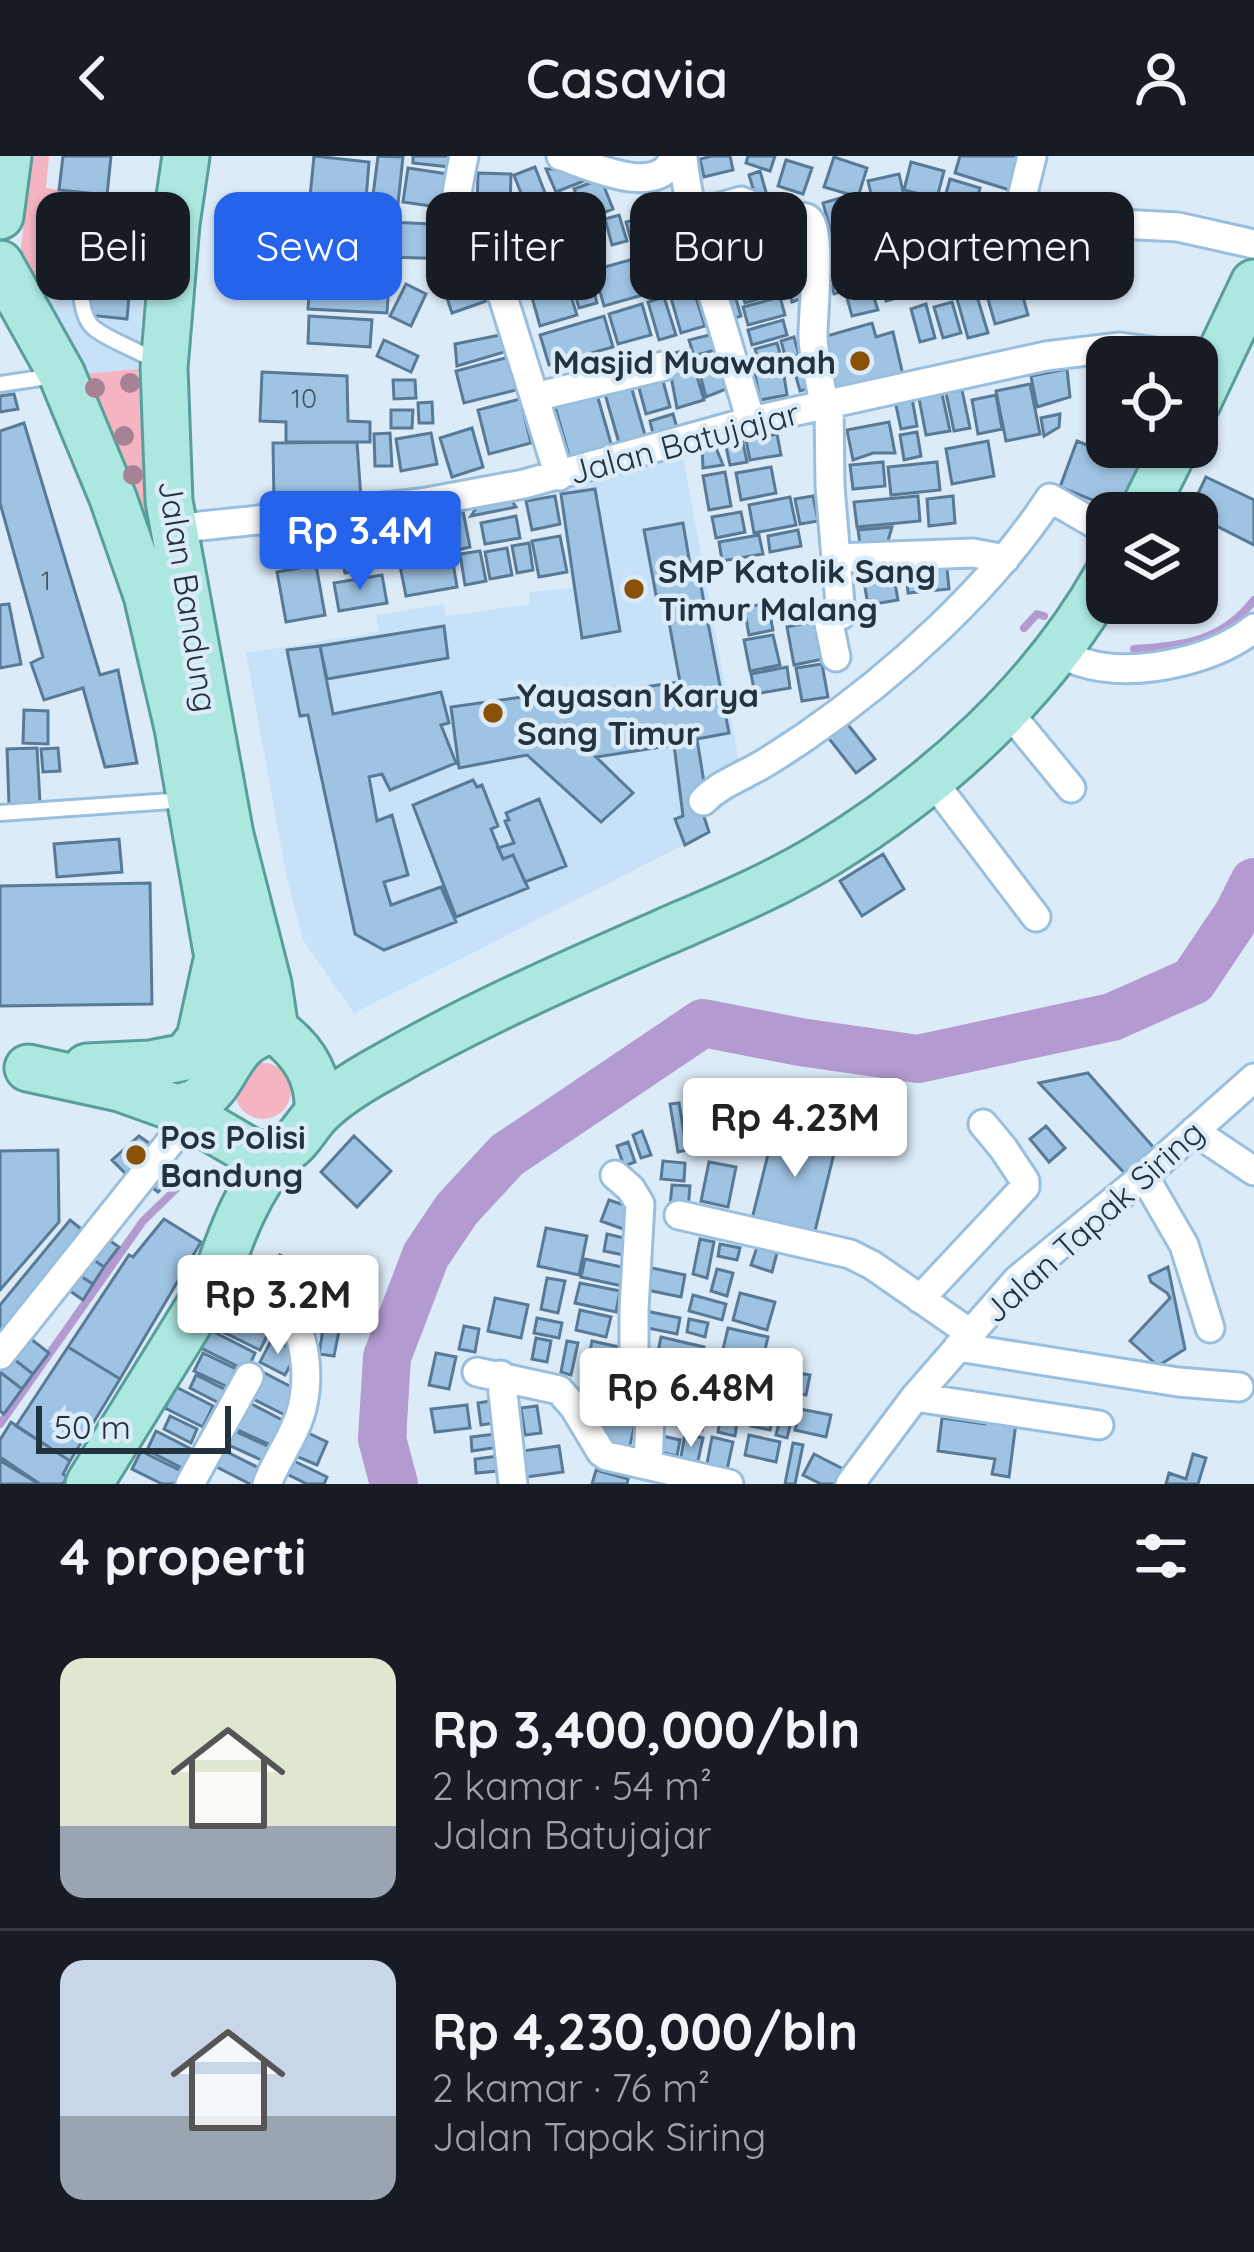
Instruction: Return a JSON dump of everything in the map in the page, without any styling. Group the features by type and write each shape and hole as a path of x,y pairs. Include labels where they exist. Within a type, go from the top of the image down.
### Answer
{"main road":[{"path":"0,216 8,156"},
{"name":"Jalan Bandung","path":"181,192 186,156"},
{"name":"Jalan Bandung","path":"0,264 62,375 147,595 168,678 218,958 235,1024 259,1036 268,984 230,835 172,529 164,368 170,300"},
{"path":"1218,342 1254,283"},
{"path":"89,1484 216,1279 264,1172 303,1136 318,1113 383,1067 825,855 931,779 1006,709 1057,653 1086,608"},
{"path":"14,1067 115,1066 186,1058 200,1038 218,958"},
{"path":"184,1112 209,1092 259,1036 294,1043 316,1079 318,1113"},
{"path":"14,1067 120,1088 184,1112 253,1153 281,1152"}],"street":[{"path":"464,156 457,234 460,243 494,271 560,476"},
{"path":"561,156 632,179 667,170 674,156"},
{"path":"683,156 689,192"},
{"path":"1023,192 1032,156"},
{"path":"807,218 814,226 816,242 813,338 826,404 841,615 828,619 836,657"},
{"path":"1134,224 1178,227 1254,244"},
{"path":"715,300 751,421"},
{"name":"Jalan Batujajar","path":"172,529 421,502 560,476 751,421 1086,350"},
{"path":"535,397 664,366"},
{"path":"703,801 807,736 952,614 982,586 1050,498 1086,518"},
{"path":"836,558 973,553 1004,559"},
{"path":"1057,653 1101,667 1137,669 1210,652 1235,643 1254,628"},
{"path":"1006,709 1072,788"},
{"path":"931,779 1036,917"},
{"name":"Jalan Tapak Siring","path":"850,1484 915,1397 1017,1280 1144,1175 1202,1136 1254,1078"},
{"path":"0,1355 184,1112"},
{"path":"920,1299 1025,1187 1004,1148 983,1124"},
{"path":"1202,1136 1254,1171"},
{"path":"615,1175 640,1204 634,1348 650,1418 648,1464"},
{"path":"1144,1175 1184,1245 1210,1328"},
{"path":"679,1215 850,1254 920,1299 964,1340 1178,1382 1238,1387"},
{"path":"216,1279 284,1312 301,1340 305,1362 302,1408 267,1484"},
{"path":"513,1484 489,1374 560,1390 601,1452 613,1459 712,1482"},
{"path":"190,1484 249,1378"},
{"path":"915,1397 1099,1425"}],"lane":[{"path":"82,300 91,327 164,368"},
{"path":"0,384 62,375"},
{"path":"0,813 191,799"}],"shaded area":[{"path":"31,156 49,156 46,188 59,190 36,192 36,294 23,266"},
{"path":"39,300 46,300 83,374 138,369 146,515 140,517"},
{"path":"46,300 143,300 138,369 83,375"},
{"name":"Yayasan Karya Sang Timur","path":"682,451 741,773 699,801 709,832 354,1013 303,940 287,879 246,653 379,632 376,615 443,604 446,616 530,604 529,592 572,588 558,489"},
{"path":"263,1063 282,1072 291,1091 282,1110 263,1119 244,1110 235,1091 244,1072"},
{"path":"375,1391 407,1398 410,1484 381,1484 370,1431"}],"building":[{"path":"63,156 111,156 107,192 59,190"},
{"path":"314,156 369,162 367,192 310,192"},
{"path":"378,156 403,157 399,192 373,192"},
{"path":"413,156 452,156 450,167 413,163"},
{"path":"730,156 733,170 704,177 700,159"},
{"path":"748,156 775,156 770,171 746,163"},
{"path":"960,156 1027,156 1016,192 955,173"},
{"path":"834,157 867,168 860,192 824,187"},
{"path":"786,160 812,168 804,192 778,186"},
{"path":"911,162 944,171 939,192 904,190"},
{"path":"535,167 545,192 521,192 514,175"},
{"path":"408,168 455,175 453,192 426,192 426,205 403,202"},
{"path":"546,169 580,169 594,177 556,192"},
{"path":"760,171 766,192 754,192 749,175"},
{"path":"478,173 511,174 510,192 477,192"},
{"path":"899,174 903,192 871,192 868,181"},
{"path":"601,179 613,209 606,212 606,192 574,189"},
{"path":"950,179 980,188 979,192 946,192"},
{"path":"831,201 831,232 823,203"},
{"path":"619,215 627,241 612,245 606,219"},
{"path":"402,223 426,224 426,258 402,257"},
{"path":"630,260 630,299 604,306 606,267"},
{"path":"807,266 811,295 807,296"},
{"path":"406,284 426,294 411,326 390,316"},
{"path":"90,300 129,300 127,319 88,315"},
{"path":"309,300 388,300 387,313 308,309"},
{"path":"448,300 489,300 452,313"},
{"path":"533,300 572,300 577,315 540,326"},
{"path":"577,300 596,300 597,303 579,308"},
{"path":"665,300 676,335 659,340 648,302"},
{"path":"672,300 697,300 705,326 681,333"},
{"path":"724,300 736,300 741,316 729,320"},
{"path":"781,300 785,315 748,325 743,307"},
{"path":"848,300 875,300 878,310 852,316"},
{"path":"957,300 978,300 988,333 968,338"},
{"path":"988,300 1024,300 1028,315 995,324"},
{"path":"952,302 961,333 943,338 934,307"},
{"path":"642,304 651,335 618,344 609,314"},
{"path":"926,304 935,338 920,342 911,309"},
{"path":"309,316 372,320 370,347 308,343"},
{"path":"604,316 613,347 549,365 540,335"},
{"path":"783,320 787,335 752,345 748,330"},
{"name":"Masjid Muawanah","path":"872,323 876,337 893,332 905,384 827,402 816,339"},
{"path":"721,332 725,347 694,356 689,340"},
{"path":"510,333 514,349 457,366 455,344"},
{"path":"794,337 799,355 786,359 781,341"},
{"path":"384,340 418,356 411,372 377,356"},
{"path":"777,343 782,360 760,366 755,349"},
{"path":"689,349 704,400 677,408 667,355"},
{"path":"513,356 528,387 464,403 456,371"},
{"path":"730,359 739,384 706,397 698,367"},
{"path":"814,360 821,385 800,391 793,366"},
{"path":"783,369 787,395 760,400 755,374"},
{"path":"1067,369 1070,397 1037,407 1031,376"},
{"path":"660,370 670,407 646,414 636,377"},
{"path":"262,372 347,376 348,421 370,422 370,442 286,442 286,422 260,421"},
{"path":"393,380 415,380 416,398 394,399"},
{"path":"1030,384 1040,434 1006,441 996,391"},
{"path":"631,386 647,442 621,450 605,394"},
{"path":"941,389 950,431 926,435 918,393"},
{"path":"962,390 970,428 954,431 946,393"},
{"path":"596,391 612,447 570,459 554,403"},
{"path":"14,394 18,409 0,412 0,396"},
{"path":"996,395 1002,429 978,434 972,400"},
{"path":"912,398 917,426 901,429 895,401"},
{"path":"520,399 531,443 489,454 478,410"},
{"path":"432,402 433,423 419,423 418,403"},
{"path":"391,410 413,410 412,428 391,428"},
{"path":"673,414 678,431 654,438 650,421"},
{"path":"1060,414 1059,427 1044,436 1041,418"},
{"path":"889,422 895,453 873,453 853,460 847,430"},
{"path":"24,423 100,675 118,670 137,763 105,767 83,688 44,700 31,663 43,657 0,503 0,431"},
{"path":"472,428 483,467 452,477 440,438"},
{"path":"917,432 921,456 904,460 900,435"},
{"path":"390,433 392,466 375,466 374,434"},
{"path":"431,433 437,464 401,471 396,439"},
{"path":"777,434 781,455 750,460 746,440"},
{"path":"742,438 747,462 730,465 725,442"},
{"path":"988,441 994,476 952,484 946,449"},
{"path":"1077,441 1086,445 1086,468 1139,468 1130,492 1086,492 1086,497 1060,487"},
{"path":"357,442 361,499 274,505 273,443"},
{"path":"702,448 716,448 723,465 703,468"},
{"path":"883,462 885,486 853,489 850,465"},
{"path":"937,462 940,490 891,495 888,467"},
{"path":"771,467 776,493 741,500 736,473"},
{"path":"725,472 731,506 709,510 703,476"},
{"path":"1206,477 1254,500 1254,545 1218,527 1218,492 1199,492"},
{"path":"595,489 620,631 582,638 561,494"},
{"path":"555,496 560,524 532,530 526,501"},
{"path":"813,496 818,521 800,524 795,499"},
{"path":"918,496 920,521 857,527 854,502"},
{"path":"953,496 955,523 929,526 927,499"},
{"path":"509,497 516,507 471,516 479,504"},
{"path":"790,497 796,525 754,533 749,505"},
{"path":"463,511 470,547 453,551 446,514"},
{"path":"439,512 447,550 393,560 386,522"},
{"path":"741,512 745,532 716,538 712,517"},
{"path":"373,513 381,532 326,543 327,520"},
{"path":"516,516 520,538 485,544 481,523"},
{"path":"304,521 315,548 267,553 268,524"},
{"path":"683,523 692,576 699,576 729,733 697,739 706,795 699,801 709,832 685,845 675,819 683,816 674,745 596,757 633,793 601,822 527,755 459,768 451,707 572,690 573,697 680,682 664,595 656,595 644,530"},
{"path":"892,527 887,544 861,550 858,530"},
{"path":"798,530 801,546 770,552 768,536"},
{"path":"759,535 763,554 722,561 719,542"},
{"path":"560,536 567,572 539,577 532,541"},
{"path":"378,541 383,566 345,573 340,548"},
{"path":"529,543 533,570 517,573 512,546"},
{"path":"507,548 512,575 490,579 485,552"},
{"path":"480,551 486,581 465,585 460,554"},
{"path":"452,557 457,587 406,596 400,566"},
{"path":"946,558 949,589 908,593 905,562"},
{"path":"316,565 325,615 286,622 277,572"},
{"path":"382,575 387,603 339,611 334,583"},
{"path":"894,577 898,600 868,605 864,582"},
{"path":"768,603 773,630 749,635 744,608"},
{"path":"9,604 21,664 0,668 0,605"},
{"path":"816,621 823,659 794,665 787,627"},
{"path":"444,626 448,658 327,679 320,646"},
{"path":"773,635 780,665 750,671 744,640"},
{"path":"320,646 333,714 441,692 449,723 441,725 456,763 390,790 382,774 369,777 377,821 392,815 408,875 384,882 391,905 441,887 456,922 384,950 355,934 308,715 300,716 287,650"},
{"path":"822,664 828,697 802,701 796,668"},
{"path":"787,667 790,688 755,694 751,674"},
{"path":"24,710 48,711 48,744 23,743"},
{"path":"838,712 875,759 856,773 820,727"},
{"path":"37,748 40,803 9,804 7,749"},
{"path":"58,748 60,771 43,772 41,749"},
{"path":"473,780 477,787 482,785 498,826 491,829 503,859 513,855 528,888 456,917 413,805"},
{"path":"539,799 566,866 525,882 513,855 503,859 498,848 514,843 506,813"},
{"path":"119,839 122,872 57,877 54,844"},
{"path":"883,854 904,889 862,916 840,881"},
{"path":"150,883 152,1004 0,1006 0,886"},
{"path":"1088,1073 1162,1157 1132,1181 1039,1083"},
{"path":"698,1093 714,1099 703,1131 687,1125"},
{"path":"679,1103 687,1150 678,1152 670,1104"},
{"path":"775,1126 837,1141 814,1235 752,1219"},
{"path":"1046,1126 1065,1148 1049,1162 1030,1139"},
{"path":"642,1131 651,1155 641,1158 633,1135"},
{"name":"Pos Polisi Bandung","path":"139,1136 159,1150 134,1182 112,1160"},
{"path":"354,1136 391,1171 357,1207 321,1172"},
{"path":"628,1142 635,1162 624,1166 617,1146"},
{"path":"58,1150 59,1222 0,1290 0,1151"},
{"path":"163,1158 179,1172 158,1192 145,1182"},
{"path":"663,1161 685,1163 684,1181 661,1179"},
{"path":"709,1162 736,1167 728,1207 701,1201"},
{"path":"672,1185 690,1186 688,1209 670,1207"},
{"path":"609,1200 633,1208 626,1230 601,1221"},
{"path":"164,1219 201,1242 120,1379 68,1347 129,1255 133,1257"},
{"path":"70,1220 90,1236 0,1349 0,1305"},
{"path":"546,1228 587,1236 579,1275 538,1266"},
{"path":"99,1233 119,1247 104,1267 84,1253"},
{"path":"607,1234 632,1240 629,1256 604,1251"},
{"path":"700,1239 714,1242 707,1278 693,1274"},
{"path":"720,1244 740,1248 737,1260 718,1256"},
{"path":"757,1247 777,1253 772,1272 751,1265"},
{"path":"84,1253 104,1267 93,1284 71,1270"},
{"path":"280,1255 338,1281 327,1306 269,1279"},
{"path":"585,1259 626,1268 622,1286 581,1277"},
{"path":"1168,1267 1185,1349 1158,1366 1130,1341 1170,1298 1149,1276"},
{"path":"652,1268 685,1275 681,1297 647,1290"},
{"path":"717,1269 733,1273 727,1296 711,1291"},
{"path":"71,1270 93,1284 83,1300 60,1284"},
{"path":"547,1278 565,1281 558,1313 541,1309"},
{"path":"580,1283 620,1291 616,1312 575,1303"},
{"path":"740,1293 775,1302 767,1330 733,1320"},
{"path":"693,1295 726,1304 722,1320 689,1311"},
{"path":"495,1298 528,1305 521,1338 488,1331"},
{"path":"243,1300 289,1325 283,1336 237,1311"},
{"path":"226,1310 269,1332 260,1350 217,1329"},
{"path":"580,1310 611,1317 606,1337 576,1330"},
{"path":"646,1311 680,1318 677,1334 643,1327"},
{"path":"537,1318 562,1323 559,1338 534,1333"},
{"path":"689,1319 708,1323 705,1337 687,1332"},
{"path":"324,1323 340,1326 334,1356 319,1354"},
{"path":"464,1326 479,1329 475,1352 459,1349"},
{"path":"728,1328 768,1337 761,1367 721,1358"},
{"path":"210,1330 255,1353 247,1371 201,1348"},
{"path":"22,1332 49,1353 33,1374 6,1353"},
{"path":"661,1337 704,1347 696,1386 653,1376"},
{"path":"536,1338 551,1341 547,1362 532,1359"},
{"path":"272,1339 297,1352 285,1375 260,1362"},
{"path":"567,1341 578,1343 571,1375 561,1372"},
{"path":"592,1341 619,1347 614,1372 587,1366"},
{"path":"68,1347 120,1379 70,1461 16,1426"},
{"path":"6,1353 33,1374 22,1389 0,1372"},
{"path":"203,1353 236,1369 228,1387 194,1371"},
{"path":"436,1353 456,1357 449,1389 429,1385"},
{"path":"728,1367 757,1373 754,1388 725,1382"},
{"path":"257,1369 299,1391 287,1416 245,1395"},
{"path":"775,1369 810,1375 806,1395 772,1389"},
{"path":"0,1372 22,1389 4,1414 0,1411"},
{"path":"196,1375 228,1391 221,1404 190,1388"},
{"path":"582,1375 597,1378 590,1413 580,1406"},
{"path":"613,1375 638,1382 635,1408 607,1402"},
{"path":"718,1386 741,1391 737,1410 714,1405"},
{"path":"176,1387 213,1406 203,1427 165,1408"},
{"path":"676,1391 708,1398 702,1430 669,1423"},
{"path":"240,1398 286,1422 277,1448 227,1425"},
{"path":"503,1399 506,1421 481,1425 478,1403"},
{"path":"756,1401 775,1405 770,1430 751,1426"},
{"path":"467,1405 470,1428 435,1432 431,1409"},
{"path":"537,1406 541,1433 525,1435 521,1408"},
{"path":"783,1407 794,1410 787,1438 776,1435"},
{"path":"800,1409 831,1415 826,1437 795,1430"},
{"path":"170,1416 197,1429 191,1443 164,1429"},
{"path":"604,1418 635,1424 629,1449 599,1443"},
{"path":"942,1418 1016,1423 1009,1477 992,1474 995,1459 938,1451"},
{"path":"720,1419 737,1422 735,1436 718,1432"},
{"path":"11,1422 70,1461 63,1484 40,1484 0,1457 0,1440"},
{"path":"228,1428 274,1449 268,1463 222,1442"},
{"path":"302,1430 327,1442 317,1465 291,1454"},
{"path":"156,1431 193,1450 184,1469 147,1450"},
{"path":"504,1433 506,1446 472,1451 471,1437"},
{"path":"685,1434 703,1438 697,1465 680,1462"},
{"path":"658,1435 680,1440 677,1456 655,1451"},
{"path":"749,1435 780,1442 776,1462 745,1455"},
{"path":"712,1437 733,1442 725,1479 705,1474"},
{"path":"793,1443 803,1445 795,1484 785,1484"},
{"path":"559,1446 563,1472 526,1477 522,1451"},
{"path":"219,1448 265,1471 259,1484 211,1464"},
{"path":"141,1451 181,1471 174,1484 162,1484 132,1469"},
{"path":"814,1454 849,1472 843,1484 821,1484 803,1475"},
{"path":"1193,1454 1206,1458 1198,1484 1166,1484 1169,1473 1186,1479"},
{"path":"507,1455 509,1470 476,1473 475,1459"},
{"path":"1,1461 39,1484 0,1484"},
{"path":"294,1461 327,1477 324,1484 307,1484 287,1474"},
{"path":"596,1470 628,1479 627,1484 592,1484"}],"waterway":[{"path":"1134,649 1201,639 1229,625 1254,600"},
{"path":"1024,628 1037,614 1044,616"},
{"path":"394,1484 382,1439 387,1357 426,1255 457,1209 507,1155 703,1023 918,1059 1112,1017 1193,981 1254,882"},
{"path":"0,1424 143,1221 176,1189"}],"place":[{"name":"Masjid Muawanah","path":"860,361"},
{"name":"SMP Katolik Sang Timur Malang","path":"634,589"},
{"name":"Yayasan Karya Sang Timur","path":"493,713"},
{"name":"Pos Polisi Bandung","path":"136,1155"}]}
